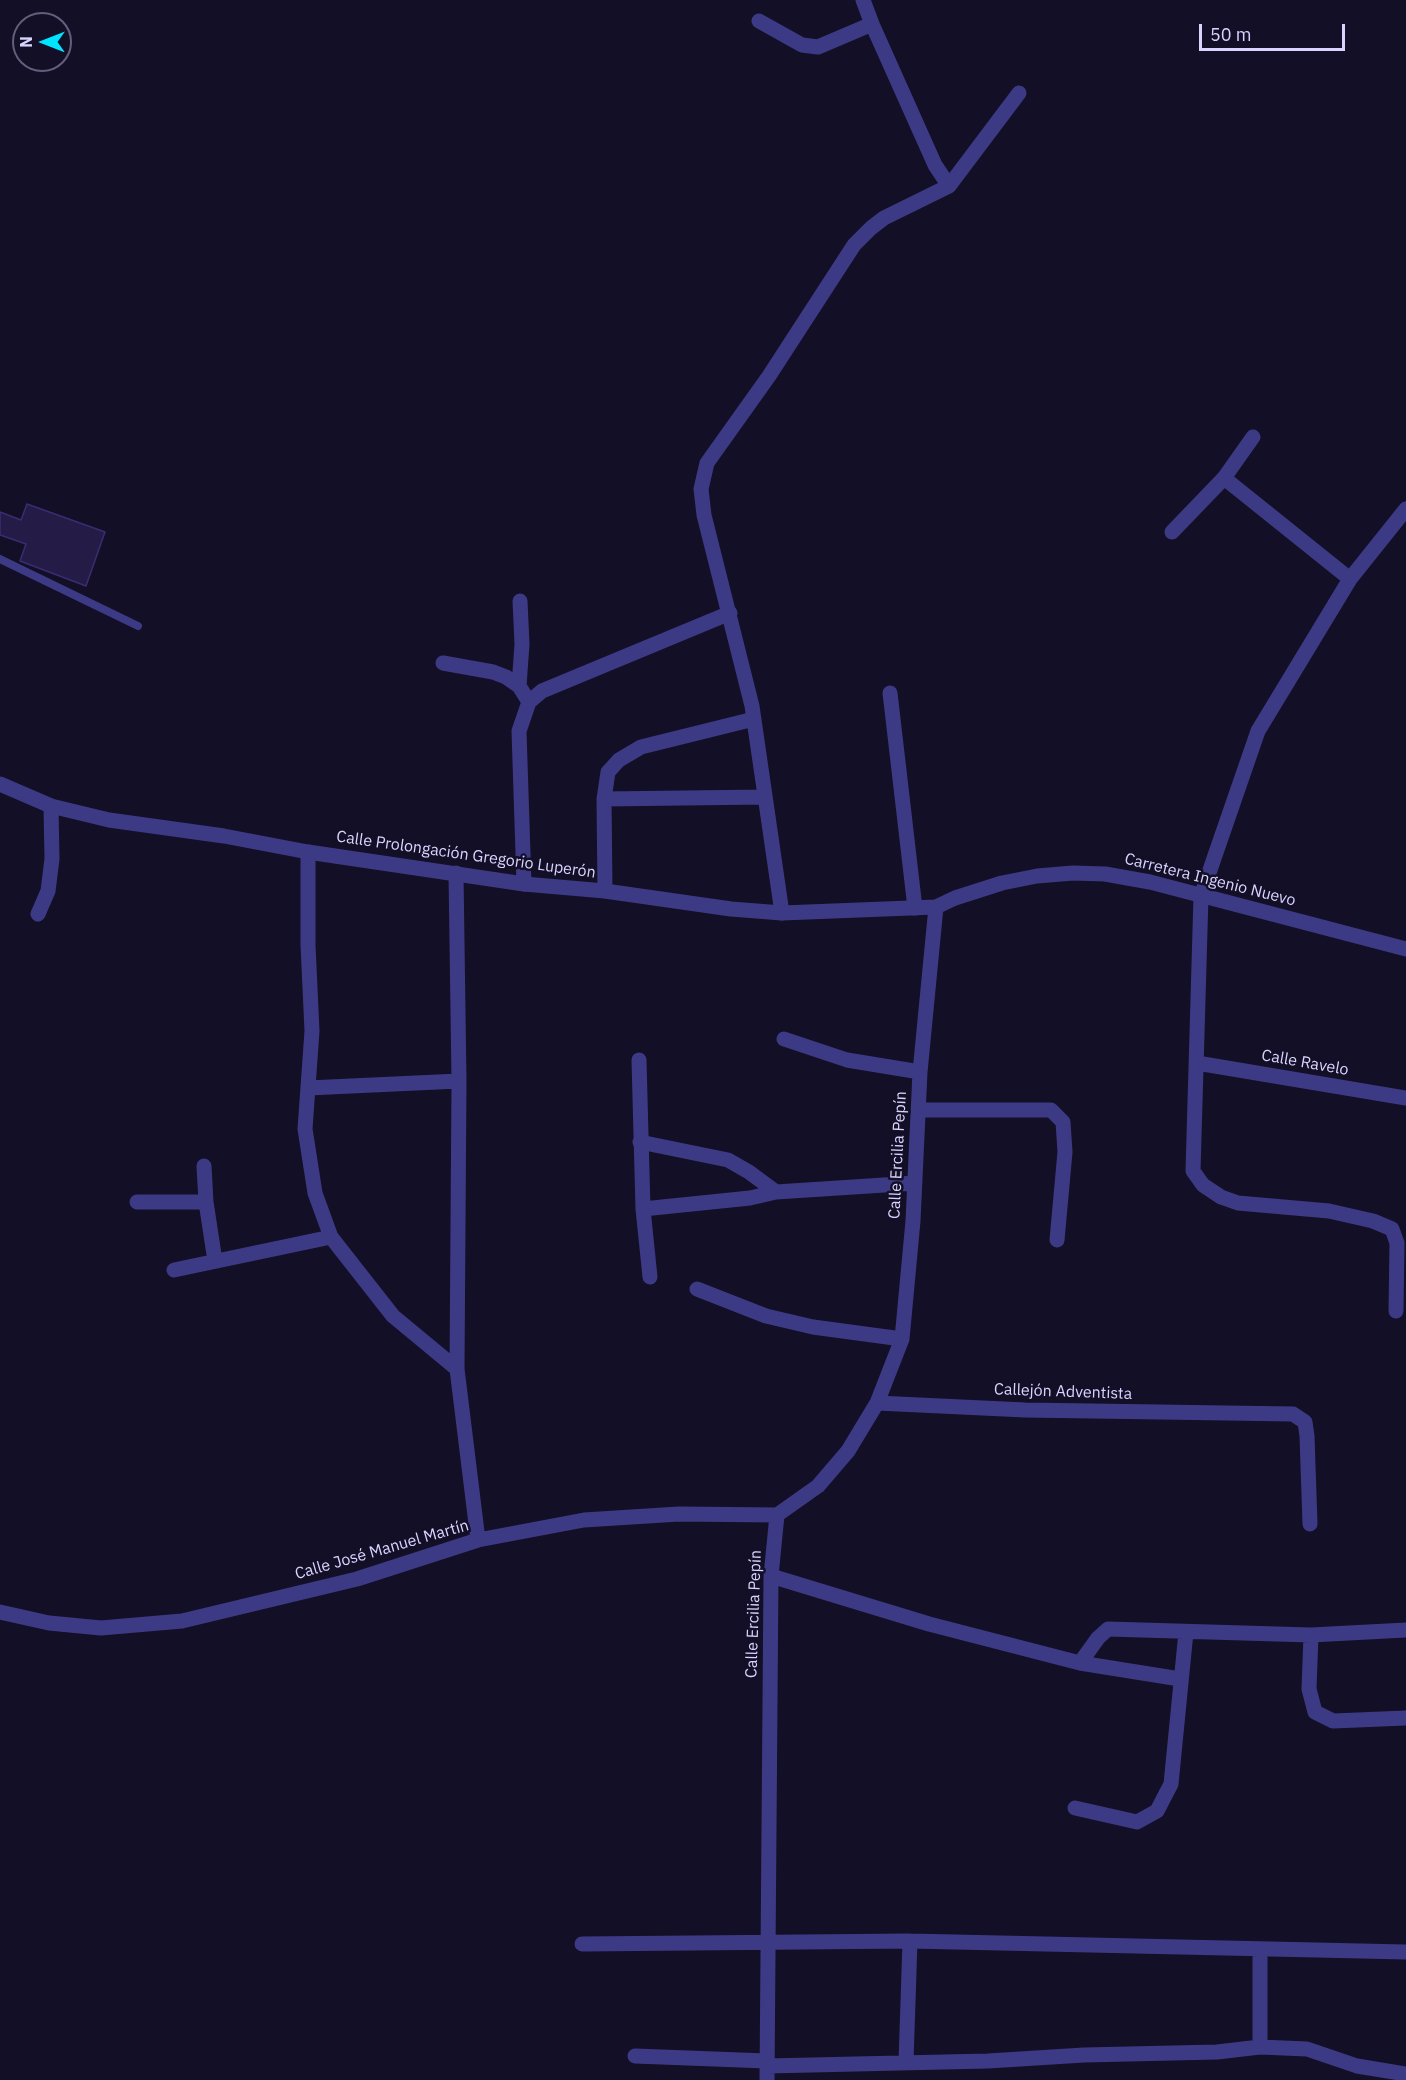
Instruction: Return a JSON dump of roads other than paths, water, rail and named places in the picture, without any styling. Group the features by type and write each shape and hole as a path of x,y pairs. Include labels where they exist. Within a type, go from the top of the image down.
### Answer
{"street":[{"path":"863,0 935,165 949,186"},
{"path":"759,21 802,45 818,47 872,24"},
{"path":"782,913 754,719 730,613 704,515 701,489 707,463 769,376 854,245 885,218 949,186 1020,93"},
{"path":"1172,532 1224,478 1252,437"},
{"path":"1224,478 1350,579"},
{"path":"1396,1311 1396,1243 1392,1229 1373,1221 1329,1210 1238,1203 1221,1197 1203,1185 1193,1171 1201,896 1258,731 1350,579 1406,509"},
{"path":"519,686 522,644 520,601"},
{"path":"525,884 519,731 529,702 542,691 730,613"},
{"path":"444,663 493,672 506,677 519,686 529,702"},
{"path":"890,693 915,908"},
{"path":"605,891 604,799 608,772 619,760 642,747 754,719"},
{"name":"Calle Prolongación Gregorio Luperón","path":"0,784 51,806 109,820 525,884 605,891 732,909 782,913 936,907"},
{"path":"604,799 765,797"},
{"path":"39,914 48,891 52,859 51,806"},
{"path":"308,852 308,945 312,1031 305,1129 315,1193 331,1237 393,1316 457,1369"},
{"path":"456,873 459,1081 457,1369 478,1540"},
{"name":"Carretera Ingenio Nuevo","path":"936,907 1002,882 1072,873 1105,874 1150,882 1406,949"},
{"name":"Calle Ercilia Pepín","path":"767,2069 771,1576 777,1515 818,1486 849,1451 877,1403 903,1339 915,1183 920,1072 936,907"},
{"path":"784,1039 847,1060 920,1072"},
{"path":"639,1060 643,1209 650,1277"},
{"name":"Calle Ravelo","path":"1197,1063 1406,1098"},
{"path":"308,1088 459,1081"},
{"path":"919,1110 1051,1110 1063,1122 1065,1152 1057,1240"},
{"path":"640,1142 728,1160 776,1192"},
{"path":"204,1166 206,1202 215,1262"},
{"path":"643,1209 750,1198 776,1192 915,1183"},
{"path":"137,1202 206,1202"},
{"path":"174,1270 331,1237"},
{"path":"697,1289 766,1316 813,1327 903,1339"},
{"name":"Callejón Adventista","path":"877,1403 1025,1410 1293,1414 1305,1422 1308,1436 1310,1524"},
{"name":"Calle José Manuel Martín","path":"0,1612 49,1623 101,1628 182,1621 357,1579 478,1540 584,1520 679,1514 777,1515"},
{"path":"771,1576 929,1624 1080,1663 1180,1679"},
{"path":"1080,1663 1098,1638 1108,1629 1311,1635 1406,1630"},
{"path":"1075,1808 1137,1822 1157,1811 1171,1784 1186,1632"},
{"path":"1311,1635 1309,1689 1315,1712 1333,1721 1406,1718"},
{"path":"906,2062 910,1941"},
{"path":"582,1944 910,1941 1406,1952"},
{"path":"1260,1950 1260,2047"},
{"path":"635,2056 767,2069 1084,2055 1217,2052 1260,2047 1307,2049 1357,2066 1406,2074"}],"lane":[{"path":"0,559 138,626"}]}
